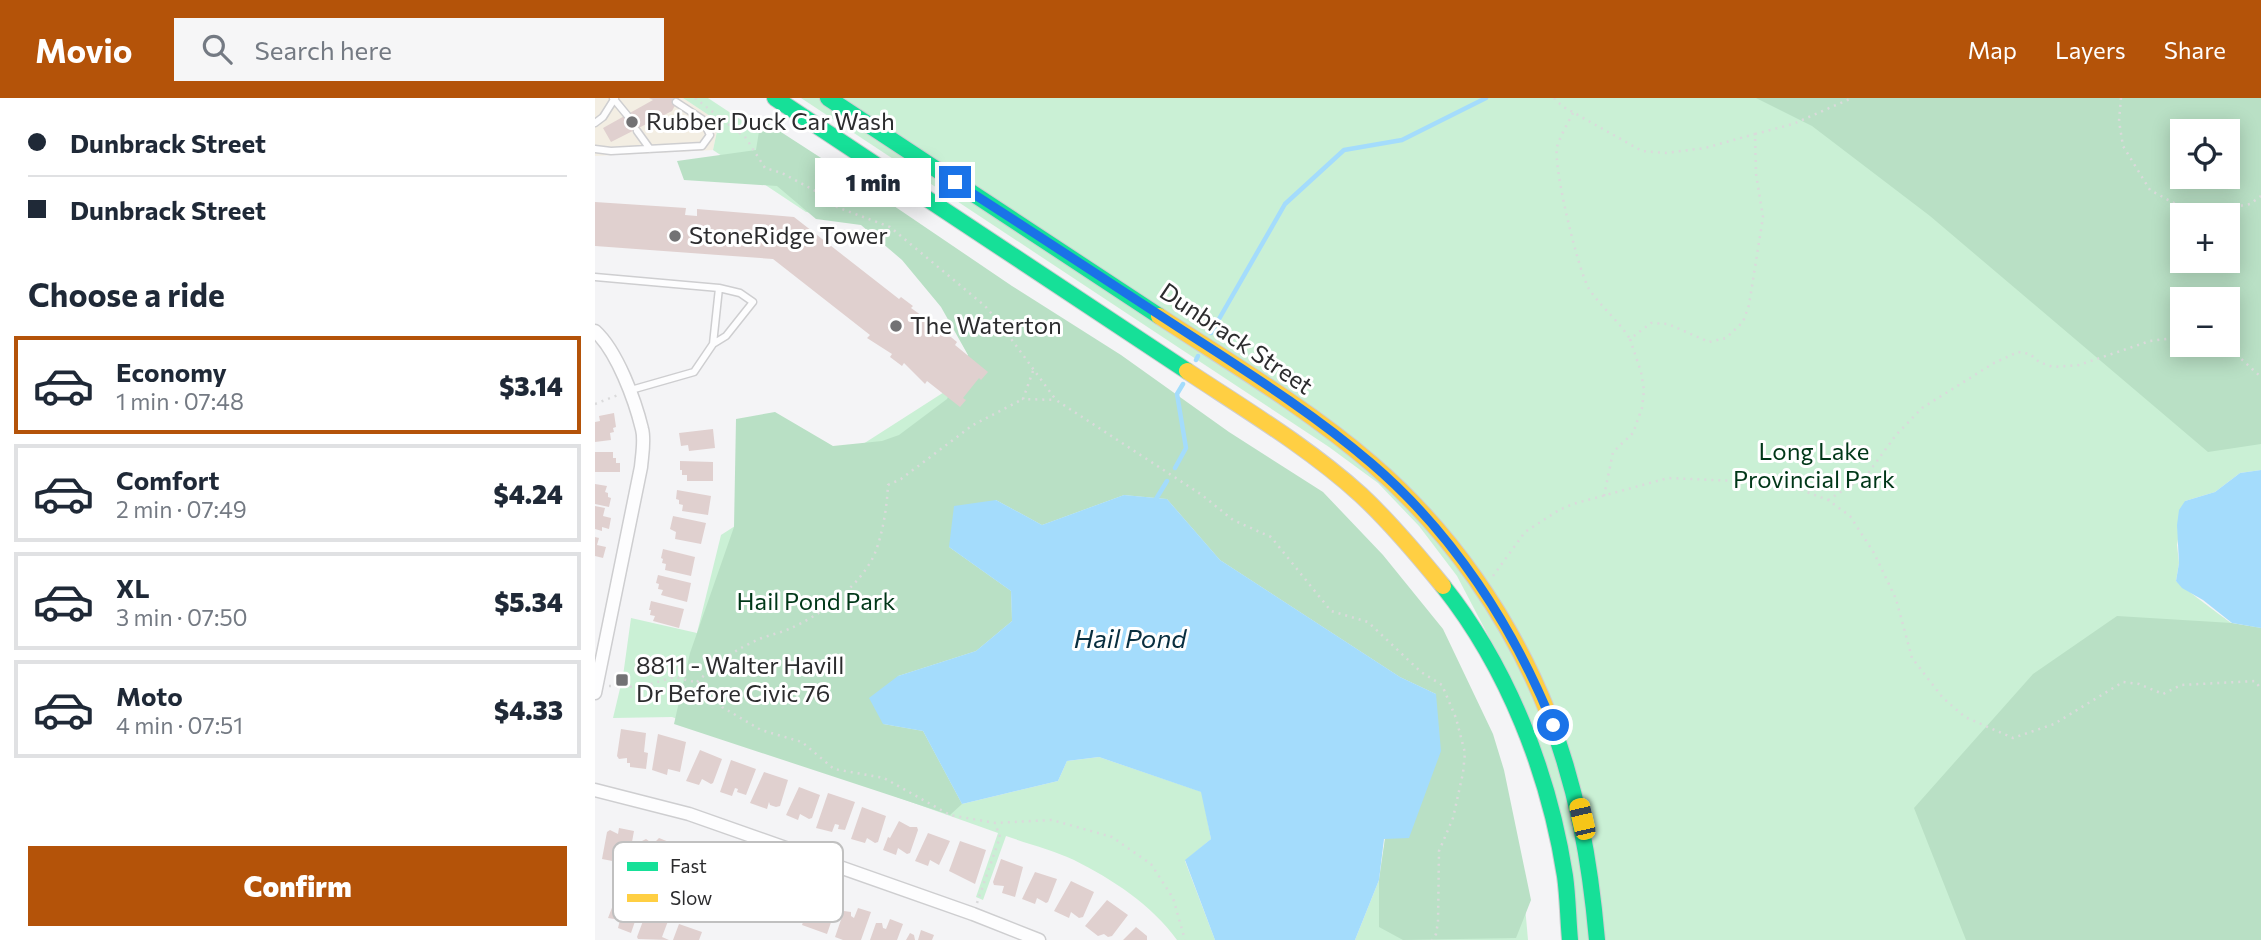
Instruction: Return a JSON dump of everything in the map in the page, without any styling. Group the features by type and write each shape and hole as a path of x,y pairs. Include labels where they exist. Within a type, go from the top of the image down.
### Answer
{"main road":[{"path":"775,98 1296,443 1363,497 1422,558 1473,628 1514,702 1544,782 1554,824 1564,868 1570,940"},
{"name":"Dunbrack Street","path":"828,98 1191,335 1332,432 1373,464 1417,506 1456,552 1483,590 1532,674 1563,752 1585,833 1597,940"}],"street":[{"path":"595,331 617,362 643,431 641,467 595,693"},
{"path":"595,790 689,814 769,842"},
{"path":"843,868 1039,940"}],"lane":[{"path":"595,123 603,117 614,98 627,115"},
{"path":"595,149 611,151 702,146 710,135 702,118 676,102"},
{"path":"637,131 650,149"},
{"path":"595,277 719,288 740,293 753,302 726,336 713,344 694,372 629,391"},
{"path":"713,344 719,288"}],"path":[{"path":"695,98 746,138 765,168 782,173 821,194 842,210 890,228 934,262 991,313 1056,400 1202,495 1233,520 1271,537 1331,611 1368,622 1422,672 1441,685 1456,718 1465,753 1453,818 1440,851 1438,922 1433,940"},
{"path":"1554,98 1573,113 1642,151 1665,153 1705,148 1793,124 1852,98"},
{"path":"2121,98 2119,121 2123,146 2150,190 2183,208 2217,210 2250,204 2261,197"},
{"path":"1573,113 1557,148 1561,186 1575,254 1589,288 1630,339 1644,390 1642,408 1633,433 1613,452 1604,496"},
{"path":"1630,339 1651,323 1668,324 1709,342 1726,338 1743,322 1749,305 1763,216 1756,174 1755,135"},
{"path":"1828,500 1866,476 1896,435 1921,408 1994,362 2018,352 2030,354 2039,362 2053,367 2079,365 2150,341 2170,338"},
{"path":"2240,357 2261,377"},
{"path":"1023,399 1033,369"},
{"path":"595,404 629,391"},
{"path":"697,682 722,658 756,640 791,628 832,605 867,569 876,551 888,485 901,479 973,425 1023,399 1056,400"},
{"path":"1483,590 1525,532 1559,510 1668,478 1783,483 1828,500 1850,516 1874,552 1896,599 1912,658 1943,698 1965,717 2013,738 2054,724 2123,682 2139,684 2163,694 2181,685 2255,681 2261,689"},
{"path":"596,686 641,687 674,677 697,682 702,684 722,707 761,730 802,743 834,769 884,778 950,816 995,823 1052,820 1112,837 1151,864 1173,898 1185,940"},
{"path":"973,914 1000,837 995,823"}],"shaded area":[{"path":"595,98 683,98 719,122 713,150 595,156"}],"green space":[{"name":"Hail Pond Park","path":"683,98 708,98 1214,436 1337,527 1354,543 1390,581 1415,613 1459,683 1477,720 1493,758 1515,836 1528,940 1355,940 1379,880 1385,839 1409,837 1441,751 1436,694 1400,677 1220,560 1167,499 1124,495 1042,525 996,500 955,506 949,547 1011,591 1012,621 976,651 898,676 869,698 883,724 923,731 962,804 1058,781 1067,761 1099,757 1202,792 1211,839 1185,861 1215,940 1177,940 1156,915 1103,876 1066,856 1006,836 983,900 976,897 998,833 672,717 613,718 623,676 631,618 697,633 721,535 977,371 911,250 864,219 806,212 713,150 719,122"},
{"name":"Long Lake Provincial Park","path":"801,98 2261,98 2261,470 2240,473 2215,492 2185,501 2177,545 2179,563 2176,581 2233,624 2261,628 2261,940 1574,940 1526,715 1457,576 1419,526 1378,483 1329,447"},
{"path":"1756,98 2261,98 2261,444 2208,452 1930,216 1812,126"},
{"name":"Hail Pond Park","path":"761,119 1121,355 1229,432 1323,492 1383,555 1443,629 1493,734 1504,770 1531,900 1516,938 1403,940 1379,927 1379,880 1385,839 1436,694 1400,677 1220,560 1167,499 1124,495 1042,525 996,500 949,547 1011,591 1012,621 976,651 898,676 883,724 923,731 962,804 950,815 674,724 690,653 734,527 736,419 775,412 833,446 882,441 899,435 947,399 968,355 941,307 902,260 861,225 816,219 777,186 684,180 677,161 756,150"},
{"path":"2117,616 2232,623 2261,628 2261,940 1966,940 1914,808 2033,674"}],"water":[{"path":"2261,470 2261,628 2232,623 2176,581 2179,563 2177,525 2179,510 2185,501 2215,492 2240,473"},
{"name":"Hail Pond","path":"1124,495 1167,499 1220,560 1400,677 1436,694 1441,751 1409,838 1384,839 1379,880 1355,940 1215,940 1185,860 1211,839 1201,792 1099,757 1067,761 1058,781 962,804 923,731 883,724 869,698 898,676 976,651 1012,621 1011,591 949,547 954,506 996,500 1042,525"}],"building":[{"name":"Rubber Duck Car Wash","path":"649,98 679,98 672,111 611,142 603,128 653,100"},
{"path":"595,202 686,208 685,215 697,216 697,209 794,217 899,299 901,297 913,306 911,308 935,325 933,327 957,342 955,345 988,372 981,380 979,378 963,398 966,400 960,407 927,381 925,384 904,363 902,366 890,357 892,354 867,338 870,335 773,259 595,246"},
{"path":"614,413 616,427 613,428 614,432 610,433 611,440 595,442 595,422 600,421 599,416"},
{"path":"713,429 715,448 689,451 688,445 681,446 679,433"},
{"path":"595,452 613,452 616,463 620,463 620,472 595,472"},
{"path":"680,461 713,462 713,481 687,481 687,475 682,475 680,470"},
{"path":"595,484 607,486 605,492 611,498 609,507 595,504"},
{"path":"677,490 711,496 708,515 682,511 683,505 676,499"},
{"path":"595,506 605,508 603,516 611,518 609,529 595,529"},
{"path":"673,516 706,523 701,544 675,539 676,532 670,529"},
{"path":"595,537 599,538 597,545 606,547 603,558 595,556"},
{"path":"663,549 695,557 691,576 665,570 666,564 662,563 661,558"},
{"path":"658,575 691,583 687,602 661,595 663,590 658,589 659,584 656,583"},
{"path":"651,601 684,609 679,628 653,621 655,616 650,615 649,610"},
{"path":"621,729 646,733 646,769 630,767 627,758 619,759 617,756"},
{"path":"658,734 686,742 680,772 668,769 667,775 652,770"},
{"path":"700,750 722,759 711,784 702,779 699,785 686,781"},
{"path":"731,760 756,769 746,795 737,792 738,789 735,788 732,796 720,792"},
{"path":"764,772 788,780 780,806 770,805 769,802 767,809 750,803"},
{"path":"799,787 820,795 812,818 800,814 798,820 786,815"},
{"path":"828,793 855,802 845,830 838,829 839,825 835,824 832,832 816,828"},
{"path":"862,807 886,816 878,842 867,838 865,843 851,839"},
{"path":"899,821 910,827 917,827 918,830 910,853 898,848 896,855 883,850"},
{"path":"619,828 634,831 632,842 613,842 613,861 602,859 607,832 610,830 618,834"},
{"path":"928,833 950,841 939,865 930,860 928,866 915,861"},
{"path":"960,841 986,850 975,884 949,871"},
{"path":"1001,859 1023,867 1015,897 1002,893 1004,886 994,885"},
{"path":"1035,872 1057,879 1046,903 1037,898 1035,904 1022,899"},
{"path":"1071,881 1094,892 1083,917 1079,918 1071,912 1069,918 1054,911"},
{"path":"1107,900 1128,915 1112,936 1098,936 1085,926"},
{"path":"613,905 613,919 608,918"},
{"path":"858,908 871,912 861,940 835,937 840,922 843,922 844,911 851,912 854,918"},
{"path":"890,919 903,924 897,940 870,940 876,923 882,923 886,929"},
{"path":"620,922 635,922 631,933 618,928"},
{"path":"643,922 668,922 662,937 669,940 637,937"},
{"path":"803,922 831,922 827,934 802,925"},
{"path":"679,924 702,932 699,940 673,940"},
{"path":"1136,927 1147,936 1147,940 1123,940"},
{"path":"921,930 934,935 932,940 918,940"},
{"path":"910,933 914,935 915,940 906,940"}],"waterway":[{"path":"1211,333 1285,204 1344,150 1402,140 1486,98"},
{"path":"1196,360 1198,356"},
{"path":"1175,468 1186,448 1177,394 1183,384"},
{"path":"1156,499 1167,481"}],"traffic: fast":[{"path":"775,98 1187,371"},
{"path":"828,98 1159,316"},
{"path":"1443,586 1487,651 1506,687 1537,761 1558,837 1566,884 1570,940"},
{"path":"1548,713 1567,769 1581,825 1597,940"}],"traffic: slow":[{"path":"1159,316 1321,424 1400,490 1452,547 1475,578 1516,644 1548,713"},
{"path":"1187,371 1341,477 1383,517 1443,586"}],"place":[{"name":"Rubber Duck Car Wash","path":"632,122"},
{"name":"StoneRidge Tower","path":"675,236"},
{"name":"The Waterton","path":"896,326"},
{"name":"8811 - Walter Havill Dr Before Civic 76","path":"622,680"}],"route":[{"path":"955,182 1272,390 1373,464 1417,506 1473,576 1532,674 1553,725"}]}
